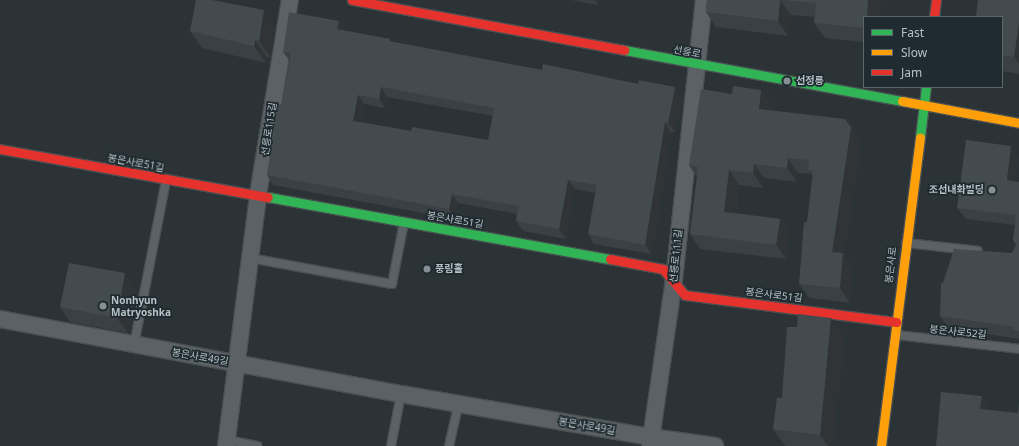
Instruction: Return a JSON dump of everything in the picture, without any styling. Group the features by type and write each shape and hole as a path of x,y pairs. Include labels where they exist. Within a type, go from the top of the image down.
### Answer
{"main road":[{"name":"선릉로","path":"352,0 1019,123"},
{"path":"934,16 936,0"},
{"name":"봉은사로","path":"880,446 926,88"},
{"name":"봉은사로51길","path":"0,149 663,269 674,280 684,295 896,322"}],"street":[{"name":"선릉로115길","path":"226,443 258,195 290,0"},
{"name":"선릉로111길","path":"650,442 674,280 704,0"},
{"name":"봉은사로49길","path":"0,320 401,394 459,402 650,442 716,446"}],"lane":[{"path":"134,345 167,180"},
{"path":"250,258 392,284 404,222"},
{"path":"905,243 989,252"},
{"name":"봉은사로52길","path":"895,335 1019,349"},
{"path":"391,446 401,394"},
{"path":"449,446 459,402"},
{"path":"226,443 258,446"}],"building":[{"path":"196,0 212,0 264,10 259,41 255,40 254,46 190,31"},
{"path":"707,0 780,0 778,21 706,12"},
{"path":"782,0 868,0 867,16 863,16 863,28 814,23 816,3"},
{"path":"978,0 1019,0 1019,22 1014,57 1003,55 1003,16 976,16"},
{"path":"289,12 339,21 337,29 390,39 389,41 542,70 543,64 638,84 639,80 675,87 668,123 665,122 645,245 588,234 597,185 568,180 559,229 516,221 519,206 452,194 449,209 267,175 278,104 282,105 291,53 283,52","holes":["381,87 494,108 488,140 412,127 411,131 353,121 358,95 379,99"]},
{"path":"733,86 761,90 759,109 845,119 851,127 832,252 843,253 840,288 799,284 804,222 807,222 813,171 808,170 809,160 788,158 787,168 754,164 753,173 729,170 724,212 780,219 776,245 690,234 698,167 689,165 701,89 732,94"},
{"path":"966,140 1011,146 1007,180 1019,182 1019,331 1013,330 1014,327 940,316 941,283 943,283 954,249 1012,253 1016,245 1013,240 1016,215 957,208"},
{"path":"69,263 125,273 117,318 60,307"},
{"path":"798,314 831,318 820,435 773,429 777,398 782,398 787,327 797,327"},
{"path":"941,392 982,396 980,409 1018,413 1019,402 1019,446 936,446"}],"traffic: fast":[{"path":"624,50 902,101"},
{"path":"920,137 926,88"},
{"path":"268,197 610,259"}],"traffic: slow":[{"path":"902,101 1019,123"},
{"path":"881,446 920,137"}],"traffic: jam":[{"path":"352,0 624,50"},
{"path":"934,16 936,0"},
{"path":"0,149 268,197"},
{"path":"610,259 663,269 685,295 896,322"}],"place":[{"name":"선정릉","path":"787,81"},
{"name":"조선내화빌딩","path":"992,190"},
{"name":"풍림홀","path":"427,269"},
{"name":"Nonhyun Matryoshka","path":"103,306"}]}
